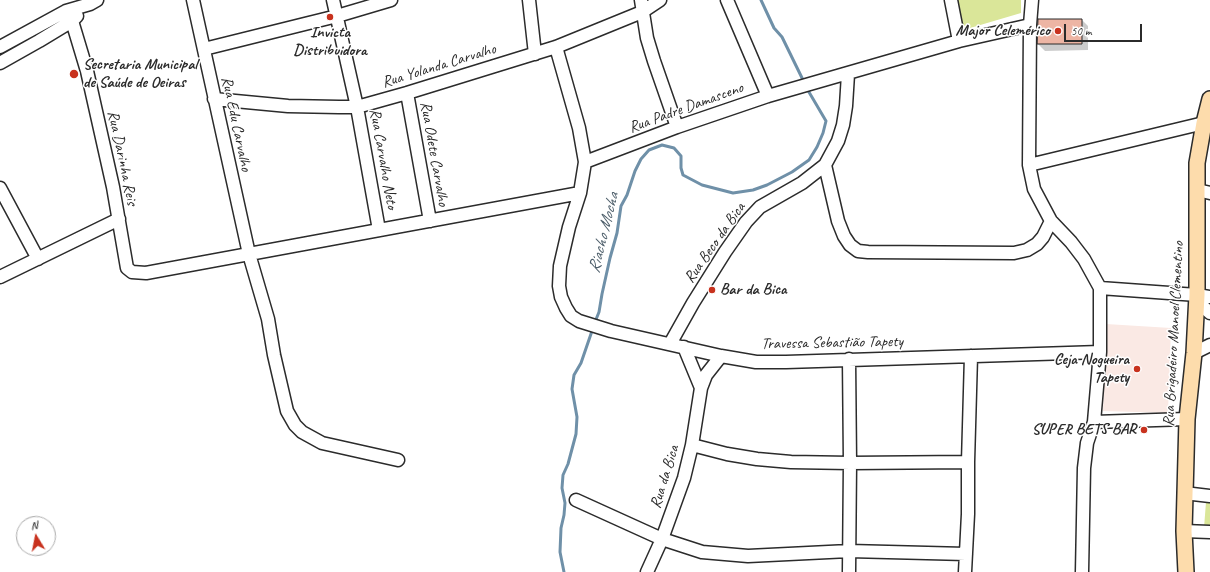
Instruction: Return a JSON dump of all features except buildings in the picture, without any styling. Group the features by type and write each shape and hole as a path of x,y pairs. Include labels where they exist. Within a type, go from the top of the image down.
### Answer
{"main road":[{"name":"Rua Brigadeiro Manoel Clementino","path":"1186,572 1184,493 1187,418 1201,298 1203,191 1197,163 1210,99"}],"street":[{"name":"Rua Edu Carvalho","path":"193,0 249,254 268,319 287,411 302,432 322,443 398,460"},
{"name":"Rua Carvalho Neto","path":"333,0 357,107 379,230"},
{"path":"204,49 337,16 391,0"},
{"path":"529,0 535,54"},
{"name":"Rua Yolanda Carvalho","path":"214,99 288,106 339,108 357,107 556,47 641,6 660,0"},
{"path":"727,0 768,96"},
{"path":"951,0 959,41"},
{"path":"1032,0 1030,25 1030,178 1050,221 1084,259 1100,288 1100,352 1094,422 1087,444 1084,468 1082,572"},
{"path":"0,63 69,16 93,2"},
{"path":"641,6 647,38 677,127"},
{"path":"0,47 69,16"},
{"name":"Rua Darinha Reis","path":"69,16 86,71 102,137 127,268 132,272 146,273 249,254"},
{"path":"848,74 959,41 1030,25"},
{"path":"249,254 580,193 585,162 579,128 556,47"},
{"name":"Rua Padre Damasceno","path":"585,162 677,127 768,96 848,74"},
{"name":"Rua Beco da Bica","path":"670,344 693,303 746,222 760,207 802,183 825,165 838,141 843,125 848,74"},
{"name":"Rua Odete Carvalho","path":"407,93 430,221"},
{"path":"1029,165 1204,123"},
{"path":"825,165 838,221 844,236 850,245 858,251 1014,253 1027,250 1037,244 1043,237 1050,221"},
{"path":"0,188 3,202 38,259"},
{"name":"Travessa Sebastião Tapety","path":"580,193 569,226 560,266 559,286 561,297 571,316 579,321 591,325 721,356 756,362 1100,352"},
{"path":"0,277 118,219"},
{"path":"1100,288 1201,298 1210,313"},
{"path":"1194,353 1210,345"},
{"path":"684,347 701,388"},
{"name":"Rua da Bica","path":"647,572 662,539 678,496 692,445 701,388 706,375 721,356"},
{"path":"965,572 968,514 971,356"},
{"path":"849,359 849,572"},
{"path":"1094,422 1187,418"},
{"path":"692,445 727,454 757,459 791,462 968,462"},
{"path":"1184,493 1210,496"},
{"path":"576,500 662,539 702,552 748,556 849,551 966,554"},
{"path":"1184,531 1210,532"}],"shaded area":[{"name":"Ceja Nogueira Tapety","path":"1106,324 1171,328 1168,413 1103,411"}],"green space":[{"path":"955,0 1021,0 1021,13 960,31"},
{"path":"1206,502 1210,503 1210,528 1204,528"}],"waterway":[{"name":"Riacho Mocha","path":"761,0 774,28 782,37 804,82"},
{"name":"Riacho Mocha","path":"595,322 599,312 610,258 617,233 621,206 627,195 635,171 641,159 649,150 662,145 674,148 681,156 681,168 683,175 702,185 733,193 753,190 767,185 792,172 809,160 823,133 826,121 806,87"},
{"name":"Riacho Mocha","path":"564,572 560,552 561,528 565,503 562,488 563,475 568,464 576,434 577,417 572,389 574,375 581,363 593,328"}],"place":[{"name":"Invicta Distribuidora","path":"330,17"},
{"name":"Major Celemérico","path":"1058,31"},
{"name":"Secretaria Municipal de Saúde de Oeiras","path":"74,74"},
{"name":"Bar da Bica","path":"712,290"},
{"name":"Ceja Nogueira Tapety","path":"1137,369"},
{"name":"SUPER BETS BAR","path":"1144,430"}]}
